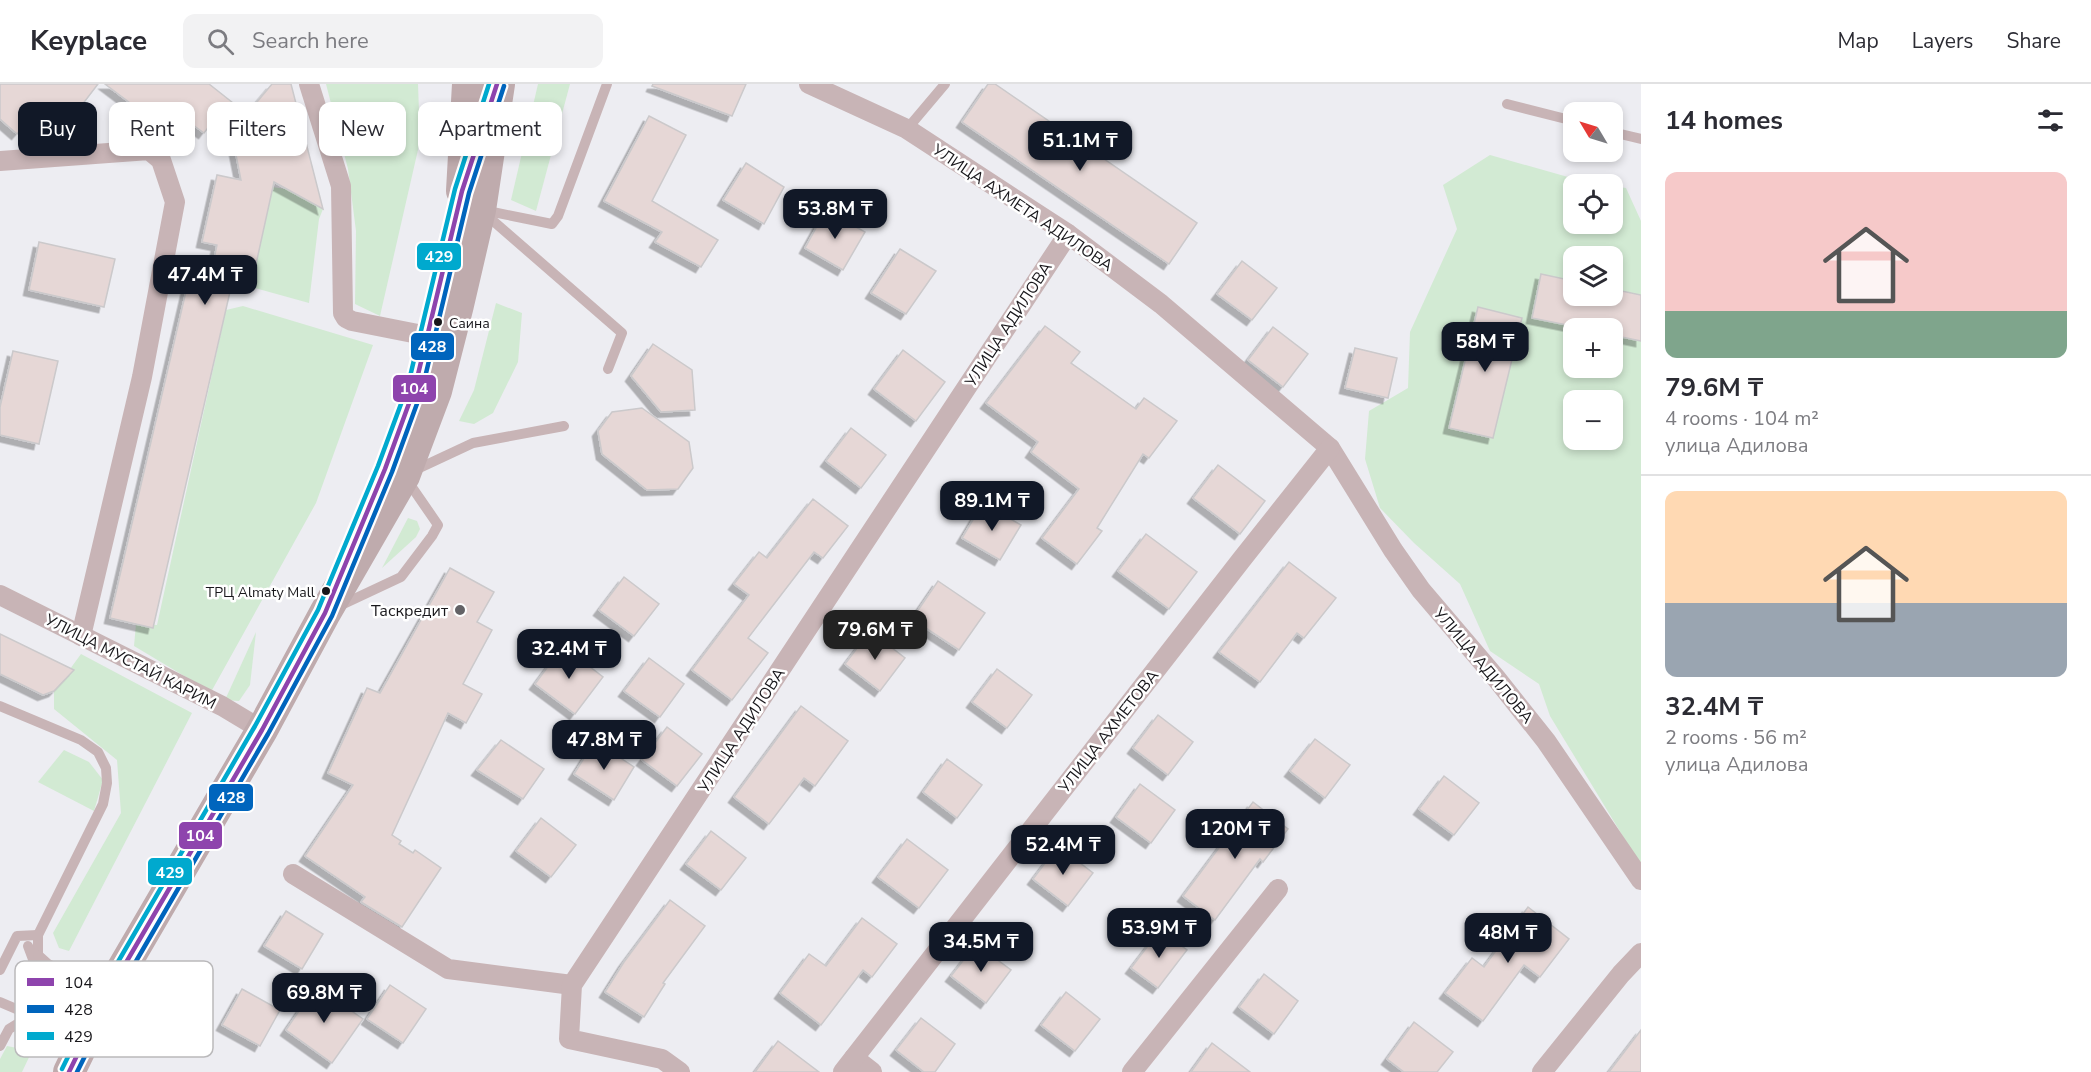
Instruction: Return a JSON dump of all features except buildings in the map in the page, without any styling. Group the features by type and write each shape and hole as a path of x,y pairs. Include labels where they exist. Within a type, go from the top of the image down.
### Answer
{"main road":[{"path":"325,613 385,470 415,387 428,336 471,200 468,84"},
{"path":"127,961 262,730 325,613 404,476 436,391 471,200 498,84"}],"street":[{"path":"309,84 341,186 342,313 352,321 387,326 428,336"},
{"name":"УЛИЦА АХМЕТА АДИЛОВА","path":"809,84 907,129 1068,234 1161,304 1330,448"},
{"path":"0,161 149,150 161,160 175,202 142,377 81,636"},
{"name":"УЛИЦА АДИЛОВА","path":"572,985 1068,234"},
{"name":"УЛИЦА АДИЛОВА","path":"1330,448 1421,590 1546,741 1641,880"},
{"name":"УЛИЦА АХМЕТОВА","path":"848,1065 1330,448"},
{"name":"УЛИЦА МУСТАЙ КАРИМ","path":"0,595 222,706 262,730"},
{"path":"293,874 448,969 572,985 569,1039 662,1059 680,1072"},
{"path":"1132,1072 1278,889"},
{"path":"1542,1072 1621,974 1641,953"},
{"path":"848,1065 872,1072"}],"lane":[{"path":"471,200 552,224 558,216 607,84"},
{"path":"907,129 945,84"},
{"path":"1507,104 1563,118"},
{"path":"1623,135 1641,139"},
{"path":"471,200 622,333 608,369"},
{"path":"325,613 401,577 432,536 438,525 404,476 473,444 564,426"},
{"path":"0,706 81,740 98,752 106,768 107,783 103,804 38,935 40,961"},
{"path":"0,970 17,936 38,935"},
{"path":"28,946 34,961"},
{"path":"0,1002 15,1012"},
{"path":"0,1046 9,1029 15,1025"}],"green space":[{"path":"326,84 418,84 418,150 380,316 355,304 356,231 345,156 406,156 406,102 331,102"},
{"path":"538,84 570,84 562,114 562,102 534,102"},
{"path":"1490,155 1563,176 1563,234 1623,234 1623,188 1626,188 1641,221 1641,866 1550,716 1539,684 1490,651 1460,584 1414,543 1380,508 1365,459 1369,411 1408,388 1410,332 1457,229 1443,185"},
{"path":"521,156 551,156 536,211 511,200"},
{"path":"272,187 286,189 323,209 319,219 309,303 251,287"},
{"path":"496,303 522,313 518,362 493,413 474,424 459,421 474,390"},
{"path":"243,306 373,345 316,503 211,692 134,646 136,624 157,625 226,310"},
{"path":"408,518 417,521 420,529 416,537 382,568"},
{"path":"256,632 250,685 239,701 225,700"},
{"path":"81,654 192,713 69,951 59,948 53,933 121,813 117,760 54,709 54,691"},
{"path":"64,750 89,762 103,780 94,811 38,782"},
{"path":"7,1046 15,1048 15,1057 29,1057 22,1072 0,1072 0,1059"}],"transit line":[{"name":"429","path":"118,961 255,726 318,610 378,466 408,385 455,189 489,84"},
{"name":"104","path":"127,961 262,730 325,613 385,469 415,387 462,191 497,84"},
{"name":"428","path":"136,961 268,734 332,616 392,472 422,390 469,193 504,86"},
{"name":"429","path":"62,1069 68,1057"},
{"name":"104","path":"69,1072 76,1057"},
{"name":"428","path":"77,1072 84,1057"}],"place":[{"name":"Саина","path":"438,322"},
{"name":"ТРЦ Almaty Mall","path":"326,591"},
{"name":"Таскредит","path":"460,610"}]}
